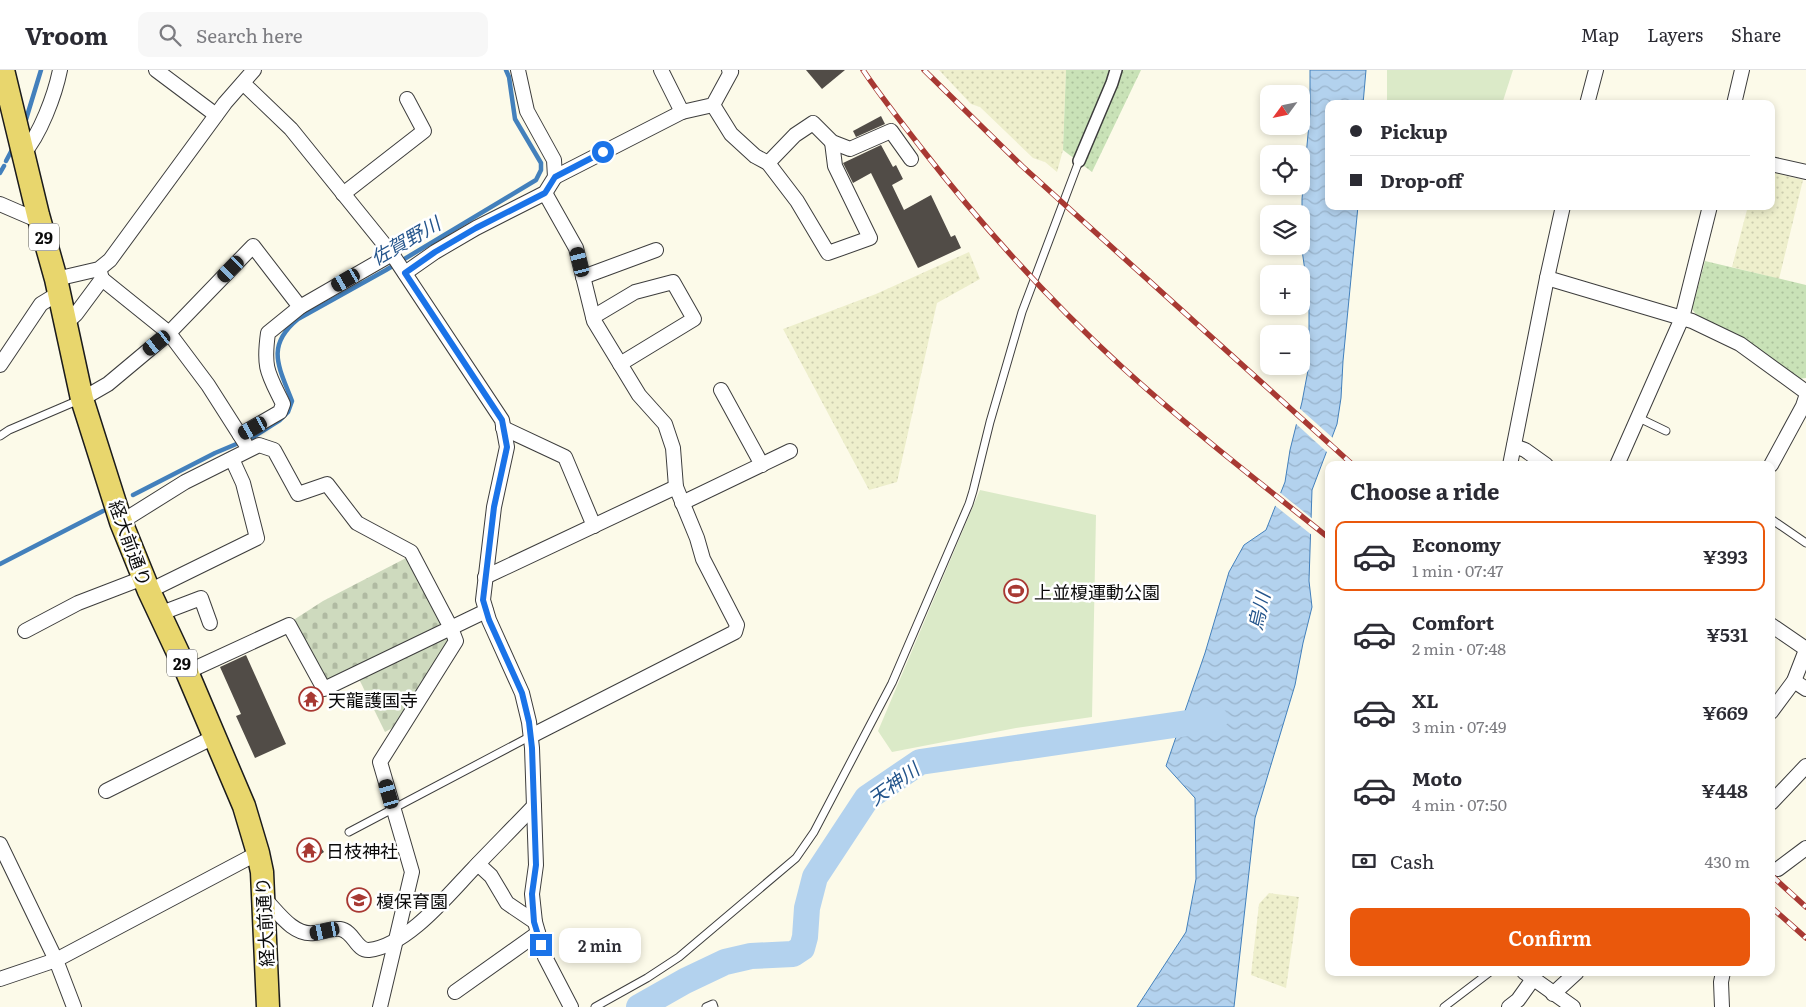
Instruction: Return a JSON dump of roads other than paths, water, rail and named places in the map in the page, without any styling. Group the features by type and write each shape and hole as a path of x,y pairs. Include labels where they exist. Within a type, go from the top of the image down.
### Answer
{"main road":[{"name":"経大前通り","path":"3,70 9,115 23,152 57,286 82,399 122,522 146,585 187,672 244,806 258,853 264,897 268,1007"}],"street":[{"path":"23,152 32,143 53,98 60,70"},
{"path":"156,70 216,115"},
{"path":"65,324 76,314 110,260 216,115 254,70"},
{"path":"518,70 527,111 554,160 555,177"},
{"path":"662,70 682,112"},
{"path":"1079,162 1116,70"},
{"path":"1588,100 1596,70"},
{"path":"1735,100 1742,70"},
{"path":"122,522 185,482 232,459 245,442 280,412 283,404 267,370 265,358 268,333 300,307 398,264 435,252 476,228 545,193 555,177 682,112 713,105 731,71"},
{"path":"243,83 291,129 398,264 502,420 507,447 494,507 483,600 522,693 531,736 536,865 532,894 536,927 545,957 571,1007"},
{"path":"343,194 424,132 407,99"},
{"path":"713,105 731,134 755,156 768,164 797,201 828,253 870,238 836,166 832,142"},
{"path":"768,164 795,136 813,124 832,142 850,149 891,131 911,159"},
{"path":"1775,165 1806,172"},
{"path":"531,736 736,632 737,624 703,559 697,538 676,487 672,448 665,424 639,395 593,317 576,248 545,193"},
{"path":"0,204 30,217 38,215"},
{"path":"1511,461 1562,210"},
{"path":"1619,461 1682,318 1709,210"},
{"path":"82,399 108,384 168,333 253,246 300,307"},
{"path":"583,277 656,250"},
{"path":"0,365 41,304 57,286 101,274"},
{"path":"101,274 168,333 208,385 245,442 274,450 298,494 328,484 357,523 411,552 452,628 456,642 380,762 412,872 398,939 380,1007"},
{"path":"1547,278 1692,321 1740,344 1806,392"},
{"path":"593,317 636,292 673,282 694,319 620,364"},
{"path":"721,390 762,465"},
{"path":"1773,461 1806,398"},
{"path":"503,428 565,457 594,526"},
{"path":"1514,446 1525,450 1540,461"},
{"path":"682,503 790,451"},
{"path":"26,631 78,603 146,585 257,538 243,483 232,459"},
{"path":"485,577 676,487"},
{"path":"160,614 201,598 210,624"},
{"path":"187,672 289,625 324,688 486,610"},
{"path":"1775,628 1806,649 1794,681 1776,695"},
{"path":"1794,681 1806,689"},
{"path":"106,791 214,737"},
{"path":"1775,799 1806,766"},
{"path":"264,897 292,926 302,933 337,928 346,930 353,936 359,946 368,950 398,939 413,928 434,909 534,806"},
{"path":"0,844 56,960 74,1007"},
{"path":"1778,868 1806,848"},
{"path":"0,979 56,960 258,853"},
{"path":"478,864 491,876 507,902 536,927"},
{"path":"455,992 536,927"},
{"path":"1509,1007 1518,1000 1529,976 1573,1007"},
{"path":"1553,994 1573,976"},
{"path":"1722,976 1722,1007"}],"lane":[{"path":"595,1007 648,978 678,957 796,858 814,832 892,683 969,504 990,422 1022,312 1079,162"},
{"path":"0,436 9,430 82,399"},
{"path":"1639,418 1666,431"},
{"path":"1775,522 1806,544"},
{"path":"349,832 531,736"},
{"path":"1444,1007 1485,976"},
{"path":"706,1007 713,1004 714,1007"}],"water":[{"name":"烏川","path":"1310,70 1366,70 1363,100 1325,100 1325,210 1358,210 1341,398 1337,424 1312,490 1309,581 1312,607 1295,685 1255,818 1234,1007 1137,1007 1186,932 1196,879 1195,798 1166,766 1205,653 1229,572 1244,545 1266,530 1285,482 1290,450 1307,375 1310,375 1310,265 1304,265 1303,255 1310,255 1310,205 1302,205 1302,195 1310,195 1310,145 1307,145 1308,135 1310,135"}],"waterway":[{"path":"24,126 41,70"},
{"name":"佐賀野川","path":"133,495 215,453 253,437 280,420 288,412 292,401 279,367 278,348 281,338 298,319 386,270 536,180 541,170 541,163 515,119 509,77 506,70"},
{"path":"6,161 14,146"},
{"path":"0,173 4,166"},
{"name":"佐賀野川","path":"0,564 103,511"},
{"name":"天神川","path":"639,1007 685,981 725,962 751,956 793,954 802,948 805,937 807,908 815,877 867,798 920,762 1215,719"}],"railway":[{"path":"863,70 899,120 945,178 1042,289 1095,342 1172,411 1325,535"},
{"path":"924,70 1022,166 1349,461"},
{"path":"1775,879 1806,907"},
{"path":"1775,911 1806,938"}],"place":[{"name":"上並榎運動公園","path":"1016,591"},
{"name":"天龍護国寺","path":"311,699"},
{"name":"日枝神社","path":"309,850"},
{"name":"榎保育園","path":"359,900"}]}
